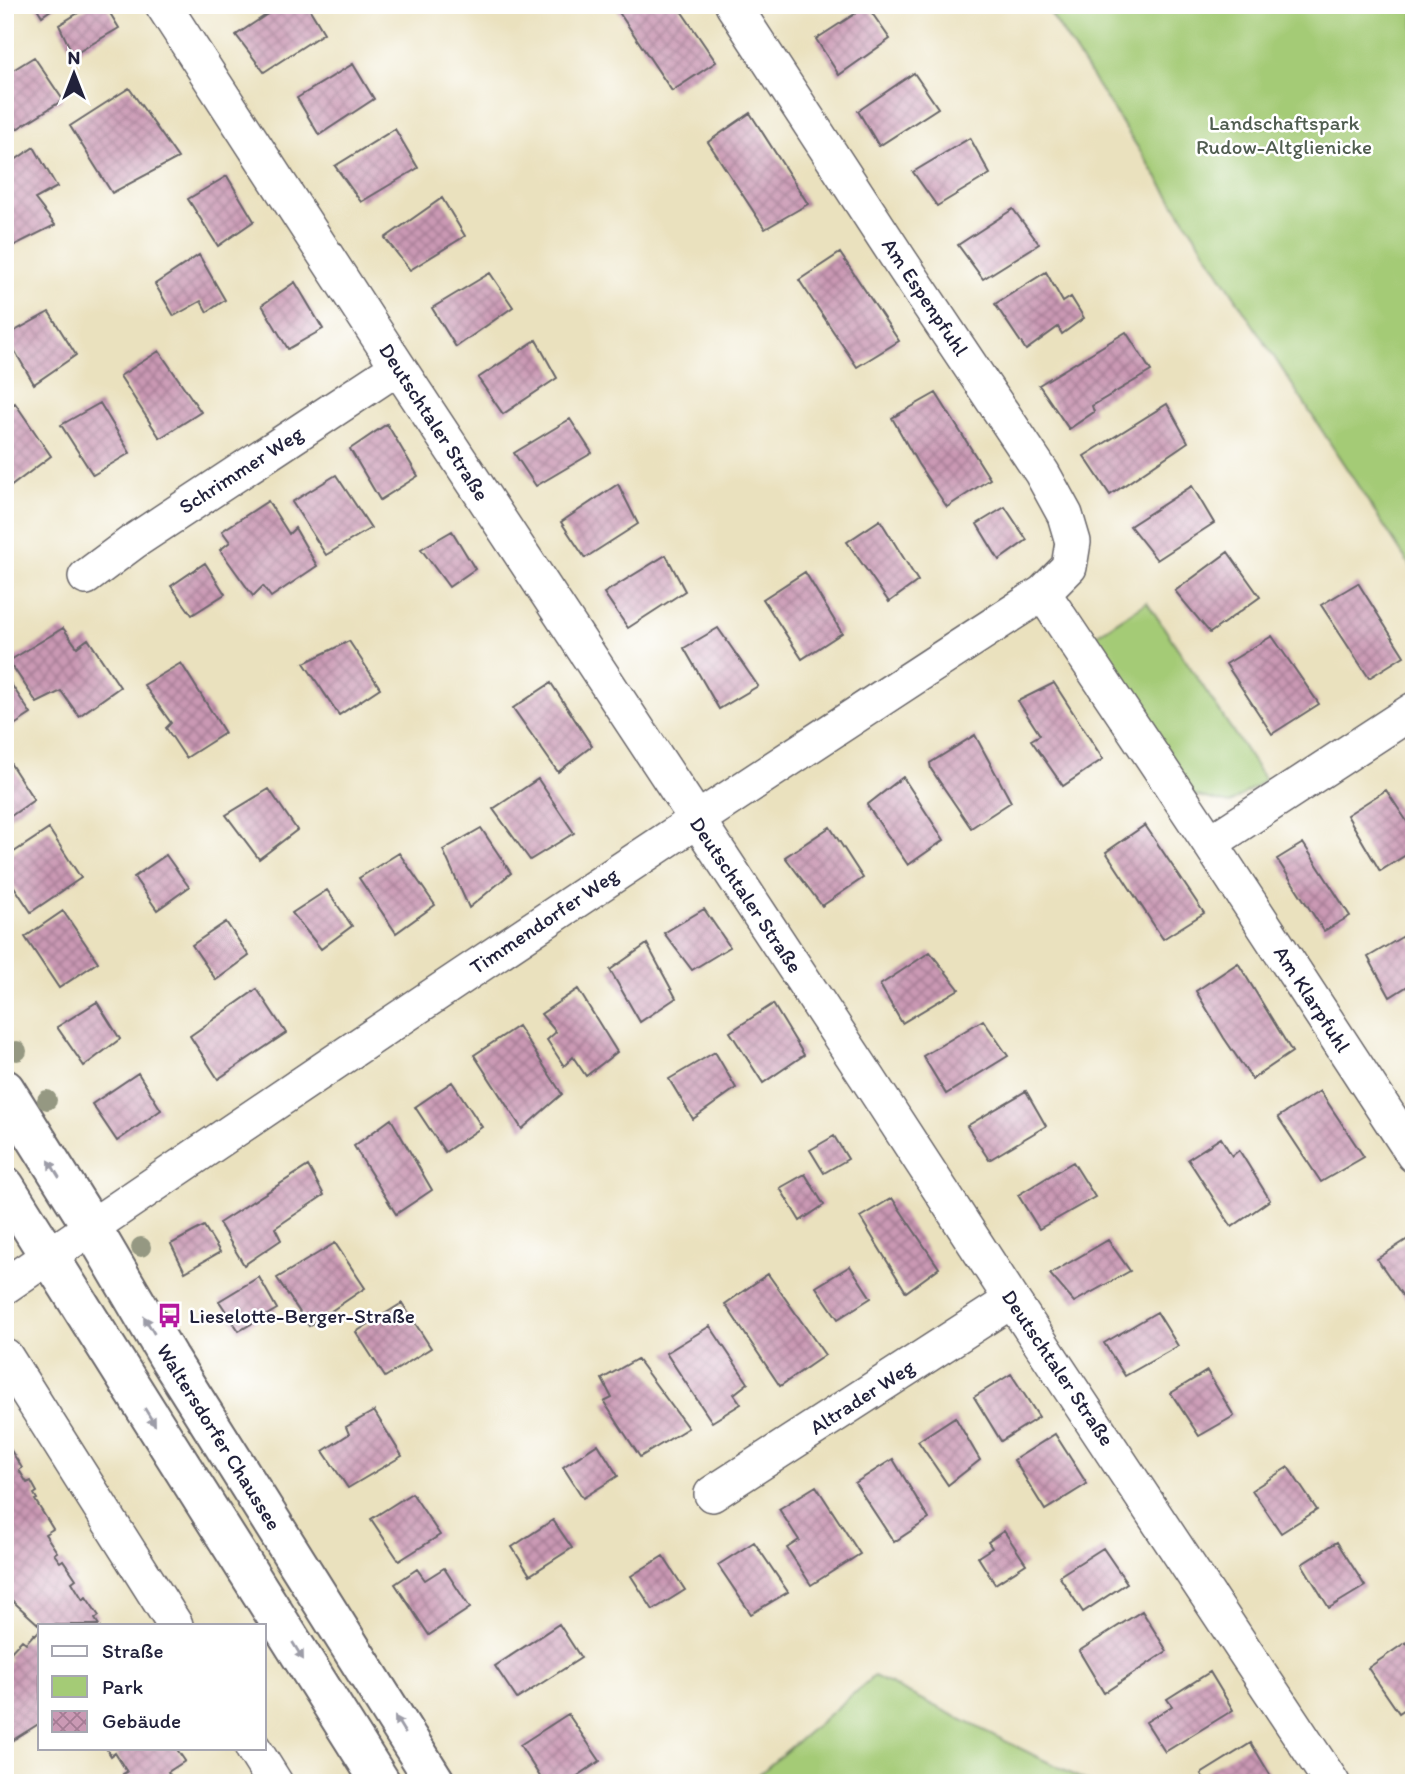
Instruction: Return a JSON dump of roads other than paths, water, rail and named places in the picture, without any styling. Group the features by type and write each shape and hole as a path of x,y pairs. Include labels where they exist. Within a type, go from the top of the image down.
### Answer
{"main road":[{"name":"Waltersdorfer Chaussee","path":"5,1089 436,1783"},
{"path":"5,1186 381,1783"}],"street":[{"name":"Deutschtaler Straße","path":"163,5 398,367 1332,1783"},
{"name":"Am Espenpfuhl","path":"733,5 1042,473 1065,515 1073,542 1069,567 1043,593"},
{"name":"Schrimmer Weg","path":"86,577 133,542 398,367"},
{"name":"Timmendorfer Weg","path":"49,1255 696,819 1043,593"},
{"name":"Am Klarpfuhl","path":"1043,593 1414,1155"},
{"path":"1210,843 1414,709"},
{"path":"5,1286 49,1255"},
{"name":"Altrader Weg","path":"712,1494 1012,1300"},
{"path":"5,1356 174,1624"},
{"path":"254,1750 275,1783"}],"place":[{"name":"Lieselotte-Berger-Straße","path":"169,1316"}],"park label":[{"name":"Landschaftspark Rudow-Altglienicke","path":"1284,135"}]}
